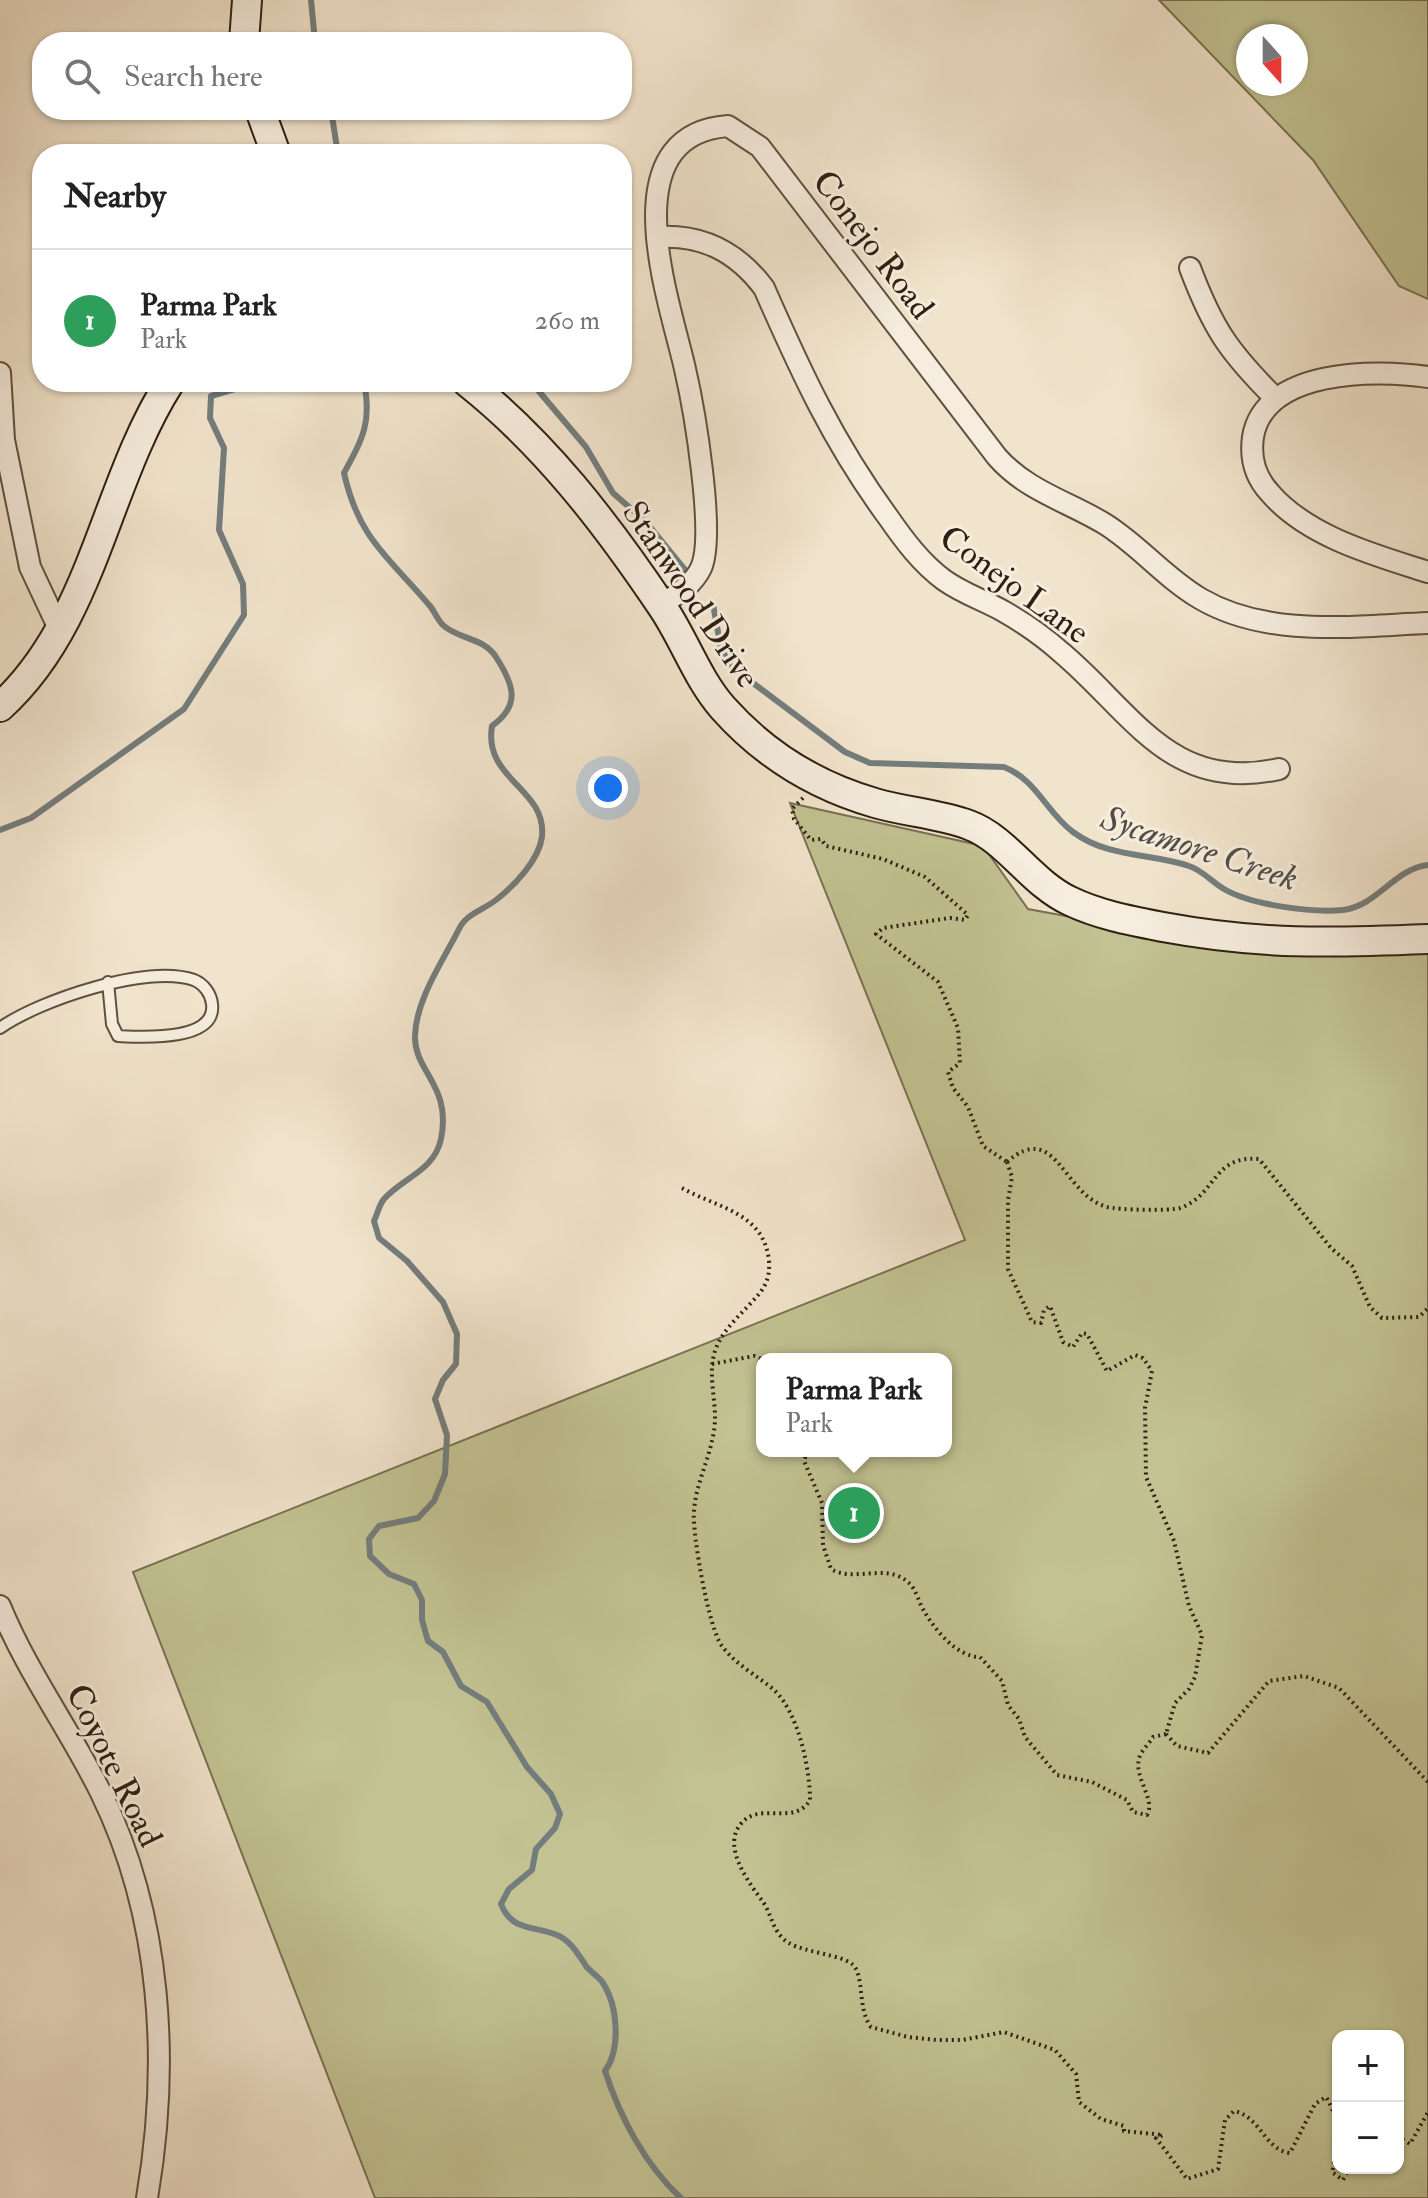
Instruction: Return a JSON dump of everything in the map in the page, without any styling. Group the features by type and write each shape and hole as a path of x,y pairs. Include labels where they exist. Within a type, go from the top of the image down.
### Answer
{"main road":[{"path":"245,32 247,0"},
{"path":"264,120 272,144"},
{"path":"0,707 31,676 60,631 143,434 165,392"},
{"name":"Stanwood Drive","path":"478,392 548,455 661,605 704,683 732,717 772,753 823,783 874,803 978,829 1052,892 1116,917 1273,943 1428,939"}],"street":[{"name":"Conejo Road","path":"661,605 691,583 702,567 705,547 697,440 686,371 659,270 656,193 670,160 695,135 709,128 734,127 760,147 786,178 952,400 997,457 1022,480 1104,524 1136,546 1174,581 1230,613 1294,626 1428,623"},
{"name":"Conejo Lane","path":"657,237 704,241 724,250 751,270 764,288 827,427 860,479 926,565 962,592 1035,630 1066,656 1119,712 1171,754 1215,773 1239,775 1279,769"},
{"path":"1190,268 1208,315 1224,343 1275,398"},
{"path":"1428,377 1382,372 1298,385 1275,398 1255,427 1251,448 1259,478 1271,495 1327,535 1428,572"},
{"path":"0,373 4,440 30,567 60,631"},
{"name":"Coyote Road","path":"1,1613 103,1797 124,1848 140,1901 152,1962 159,2040 156,2125 147,2198"}],"lane":[{"path":"0,1028 15,1018 108,982 160,977 196,981 209,993 213,1007 208,1022 195,1030 153,1038 118,1036 112,1024 108,982"}],"path":[{"path":"823,783 792,809 794,819 811,840 821,839 826,846 883,859 925,877 968,915 965,920 950,918 883,928 876,934 940,985 958,1028 960,1063 948,1072 953,1088 968,1107 985,1148 1007,1162 1012,1177 1008,1200 1008,1269 1032,1322 1041,1323 1044,1310 1050,1306 1063,1342 1073,1347 1082,1333 1087,1334 1107,1371 1135,1355 1147,1362 1152,1371 1145,1408 1146,1477 1174,1541 1189,1606 1202,1635 1195,1677 1189,1689 1175,1703 1166,1734"},
{"path":"1007,1162 1021,1149 1039,1148 1055,1157 1075,1187 1106,1207 1180,1208 1203,1193 1224,1165 1243,1157 1259,1159 1331,1248 1352,1266 1370,1307 1382,1318 1419,1317 1428,1308"},
{"path":"682,1188 738,1213 757,1229 766,1246 767,1283 719,1341 712,1364 715,1418 697,1489 694,1529 712,1626 722,1647 787,1705 797,1721 810,1800 797,1813 754,1814 740,1824 735,1837 739,1863 782,1938 792,1945 850,1962 857,1971 862,2011 871,2027 908,2037 937,2040 962,2040 1004,2032 1059,2052 1076,2074 1079,2102 1101,2119 1124,2126 1124,2131 1163,2135 1156,2138 1166,2156 1187,2179 1218,2169 1225,2120 1234,2111 1244,2113 1274,2147 1290,2153 1315,2104 1326,2097 1332,2106"},
{"path":"712,1364 756,1357"},
{"path":"805,1457 804,1461 822,1503 823,1545 831,1569 841,1575 887,1573 909,1583 924,1612 945,1637 971,1657 980,1657 997,1674 1025,1737 1057,1775 1092,1782 1127,1800 1133,1812 1147,1815 1151,1804 1139,1773 1139,1758 1153,1737 1166,1734"},
{"path":"1166,1734 1177,1746 1208,1753 1269,1681 1304,1676 1339,1688 1428,1782"},
{"path":"1399,2102 1400,2138 1404,2143 1410,2144 1428,2112"}],"green space":[{"path":"1159,0 1428,0 1428,299 1399,286 1313,160 1251,96 1308,96 1308,24 1236,24 1236,80"},
{"path":"790,803 983,846 1028,909 1202,941 1428,949 1428,2198 375,2198 133,1572 965,1240"}],"waterway":[{"name":"Sycamore Creek","path":"311,0 314,32"},
{"name":"Sycamore Creek","path":"333,120 336,144"},
{"path":"0,830 31,818 184,709 244,615 243,584 219,530 224,448 210,418 211,396 225,392"},
{"path":"365,392 364,429 344,473 350,496 377,546 442,624 485,646 502,667 510,686 511,702 492,726 492,744 505,772 535,807 541,820 542,837 536,855 518,880 462,924 420,1008 416,1049 441,1105 441,1139 432,1159 384,1199 374,1221 379,1238 407,1261 443,1302 457,1334 456,1364 443,1380 435,1399 447,1435 445,1474 434,1501 418,1518 379,1526 369,1539 370,1556 389,1574 414,1584 422,1600 422,1620 428,1641 443,1652 461,1686 487,1702 527,1767 551,1794 560,1814 555,1828 536,1849 532,1870 509,1889 501,1904 517,1923 557,1935 566,1941 603,1983 612,2003 616,2027 614,2051 605,2071 611,2088 626,2123 645,2155 681,2198"},
{"name":"Sycamore Creek","path":"539,392 586,447 613,493 645,521 686,571"},
{"name":"Sycamore Creek","path":"713,604 721,649 733,668 845,752 870,763 1004,767 1025,780 1064,824 1086,840 1115,851 1189,866 1236,895 1282,907 1330,911 1355,907 1405,873 1428,865"}],"place":[{"name":"Parma Park","path":"854,1513"}]}
